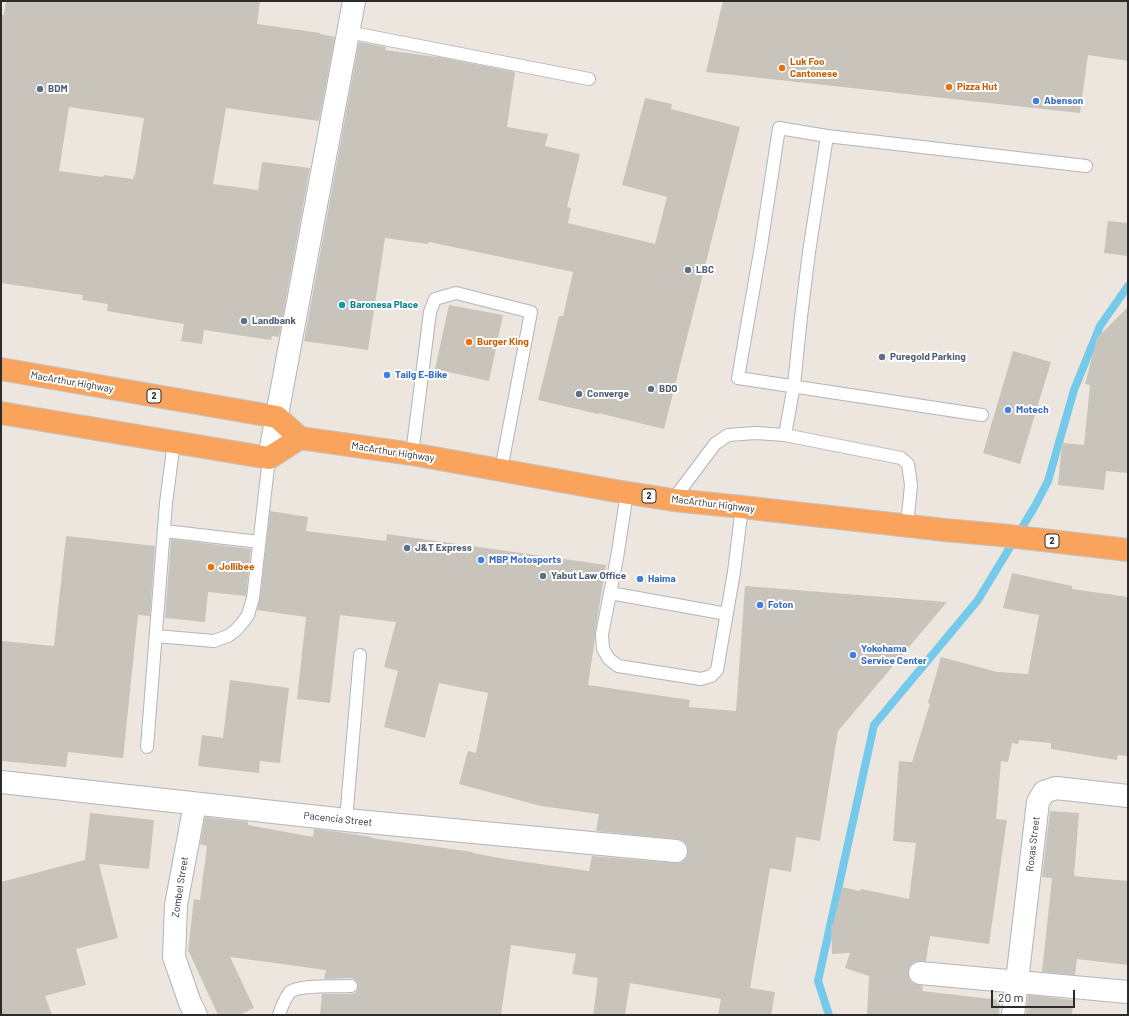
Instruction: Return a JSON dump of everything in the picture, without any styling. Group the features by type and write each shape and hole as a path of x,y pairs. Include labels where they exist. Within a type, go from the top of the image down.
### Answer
{"highway":[{"name":"MacArthur Highway","path":"1,370 277,417"},
{"path":"1,413 270,458 300,438 277,417"},
{"name":"MacArthur Highway","path":"300,438 412,454 673,500 1128,550"}],"street":[{"path":"270,458 354,1"},
{"name":"Pacencia Street","path":"1,782 346,820 676,851"},
{"name":"Roxas Street","path":"1013,1015 1038,802 1044,792 1056,788 1128,796"},
{"name":"Zombel Street","path":"195,804 176,905 174,957 190,1003 196,1015"},
{"path":"920,973 1128,992"}],"lane":[{"path":"348,32 589,79"},
{"path":"982,415 794,385 738,378 760,253 779,128 827,136 1086,166"},
{"path":"785,435 794,385 806,281 827,136"},
{"path":"412,454 430,312 435,299 456,293 531,312 501,470"},
{"path":"673,500 715,444 728,435 756,433 785,435 901,458 908,464 911,485 907,526"},
{"path":"147,747 166,503 174,442"},
{"path":"156,636 214,641 228,636 236,630 248,615 253,598 270,458"},
{"path":"627,493 617,558 602,634 603,649 609,659 618,666 701,679 710,676 717,670 734,572 742,508"},
{"path":"165,531 259,542"},
{"path":"610,593 727,614"},
{"path":"346,820 360,655"},
{"path":"279,1015 280,1010 290,992 305,987 350,986"}],"building":[{"path":"6,1 260,1 257,24 320,33 335,37 319,121 226,108 213,184 258,190 262,162 310,168 279,337 272,336 271,340 204,330 202,344 181,341 184,324 107,311 108,304 82,300 83,295 1,283 1,15 4,15","holes":["69,107 144,118 135,175 133,179 104,175 103,177 59,171"]},
{"path":"723,1 1128,1 1128,61 1088,55 1080,113 706,72"},
{"path":"359,42 386,47 385,50 444,58 515,72 507,127 548,134 545,146 580,154 567,207 571,208 568,223 655,244 667,197 622,185 645,98 672,104 671,109 740,127 664,429 538,400 559,316 563,316 573,272 429,242 428,244 385,238 368,350 304,341"},
{"path":"1108,221 1128,223 1128,256 1104,253"},
{"name":"Burger King","path":"449,305 503,315 489,381 435,369"},
{"path":"1128,307 1128,473 1106,471 1104,490 1058,485 1062,443 1084,445 1090,385 1085,384 1097,338"},
{"path":"1013,351 1051,362 1020,464 983,453"},
{"path":"270,511 308,517 306,531 386,541 387,534 606,565 588,685 690,700 689,707 736,711 745,586 947,602 838,731 820,841 796,837 791,872 770,868 750,988 775,992 771,1015 718,1015 721,999 630,983 625,1015 593,1015 598,978 572,974 576,954 511,945 501,1015 320,1015 322,994 355,993 358,986 357,982 351,978 324,979 326,970 230,957 254,1008 239,1015 218,1015 188,950 194,899 200,900 207,846 200,844 205,817 248,822 248,825 313,837 314,829 339,832 589,871 592,856 675,863 682,862 688,853 687,845 683,841 677,839 596,831 599,814 541,806 459,784 468,751 476,753 488,693 439,683 425,738 384,727 398,671 384,667 396,622 340,615 330,703 297,699 306,617 257,610 260,599"},
{"path":"66,536 155,546 150,616 138,615 123,758 68,752 66,767 1,761 1,641 54,646"},
{"name":"Jollibee","path":"171,539 251,549 246,596 208,592 205,622 165,618"},
{"path":"1012,573 1072,586 1072,589 1128,597 1128,756 1118,755 1117,760 1051,749 1051,743 1019,740 1018,744 1012,743 1008,762 1001,761 996,819 1007,820 989,944 930,936 926,961 914,962 910,966 908,972 912,983 923,986 922,991 1000,1000 999,1015 867,1015 869,976 845,968 850,953 832,954 831,925 833,925 842,887 860,891 861,889 909,899 916,843 893,841 899,761 912,762 930,704 928,703 941,657 997,672 1028,674 1039,615 1003,608"},
{"path":"230,680 289,688 280,763 260,761 259,773 198,766 202,735 223,738"},
{"path":"1050,811 1079,813 1074,876 1128,881 1128,965 1077,959 1075,975 1042,972 1052,878 1042,877"},
{"path":"90,813 154,820 149,869 99,864 118,938 76,949 86,985 45,996 52,1015 1,1015 1,882 85,860"},
{"path":"1028,995 1073,1000 1072,1015 1026,1015"}],"waterway":[{"path":"829,1015 818,981 874,725 978,600 1035,506 1048,481 1074,390 1100,326 1128,286"}],"place":[{"name":"Luk Foo Cantonese","path":"782,68"},
{"name":"Pizza Hut","path":"949,87"},
{"name":"BDM","path":"40,89"},
{"name":"Abenson","path":"1036,101"},
{"name":"LBC","path":"688,270"},
{"name":"Baronesa Place","path":"342,305"},
{"name":"Landbank","path":"244,321"},
{"name":"Burger King","path":"469,342"},
{"name":"Puregold Parking","path":"882,357"},
{"name":"Tailg E-Bike","path":"387,375"},
{"name":"BDO","path":"651,389"},
{"name":"Converge","path":"579,394"},
{"name":"Motech","path":"1008,410"},
{"name":"J&T Express","path":"407,548"},
{"name":"MBP Motosports","path":"481,560"},
{"name":"Jollibee","path":"211,567"},
{"name":"Yabut Law Office","path":"543,576"},
{"name":"Haima","path":"640,579"},
{"name":"Foton","path":"760,605"},
{"name":"Yokohama Service Center","path":"853,655"}]}
